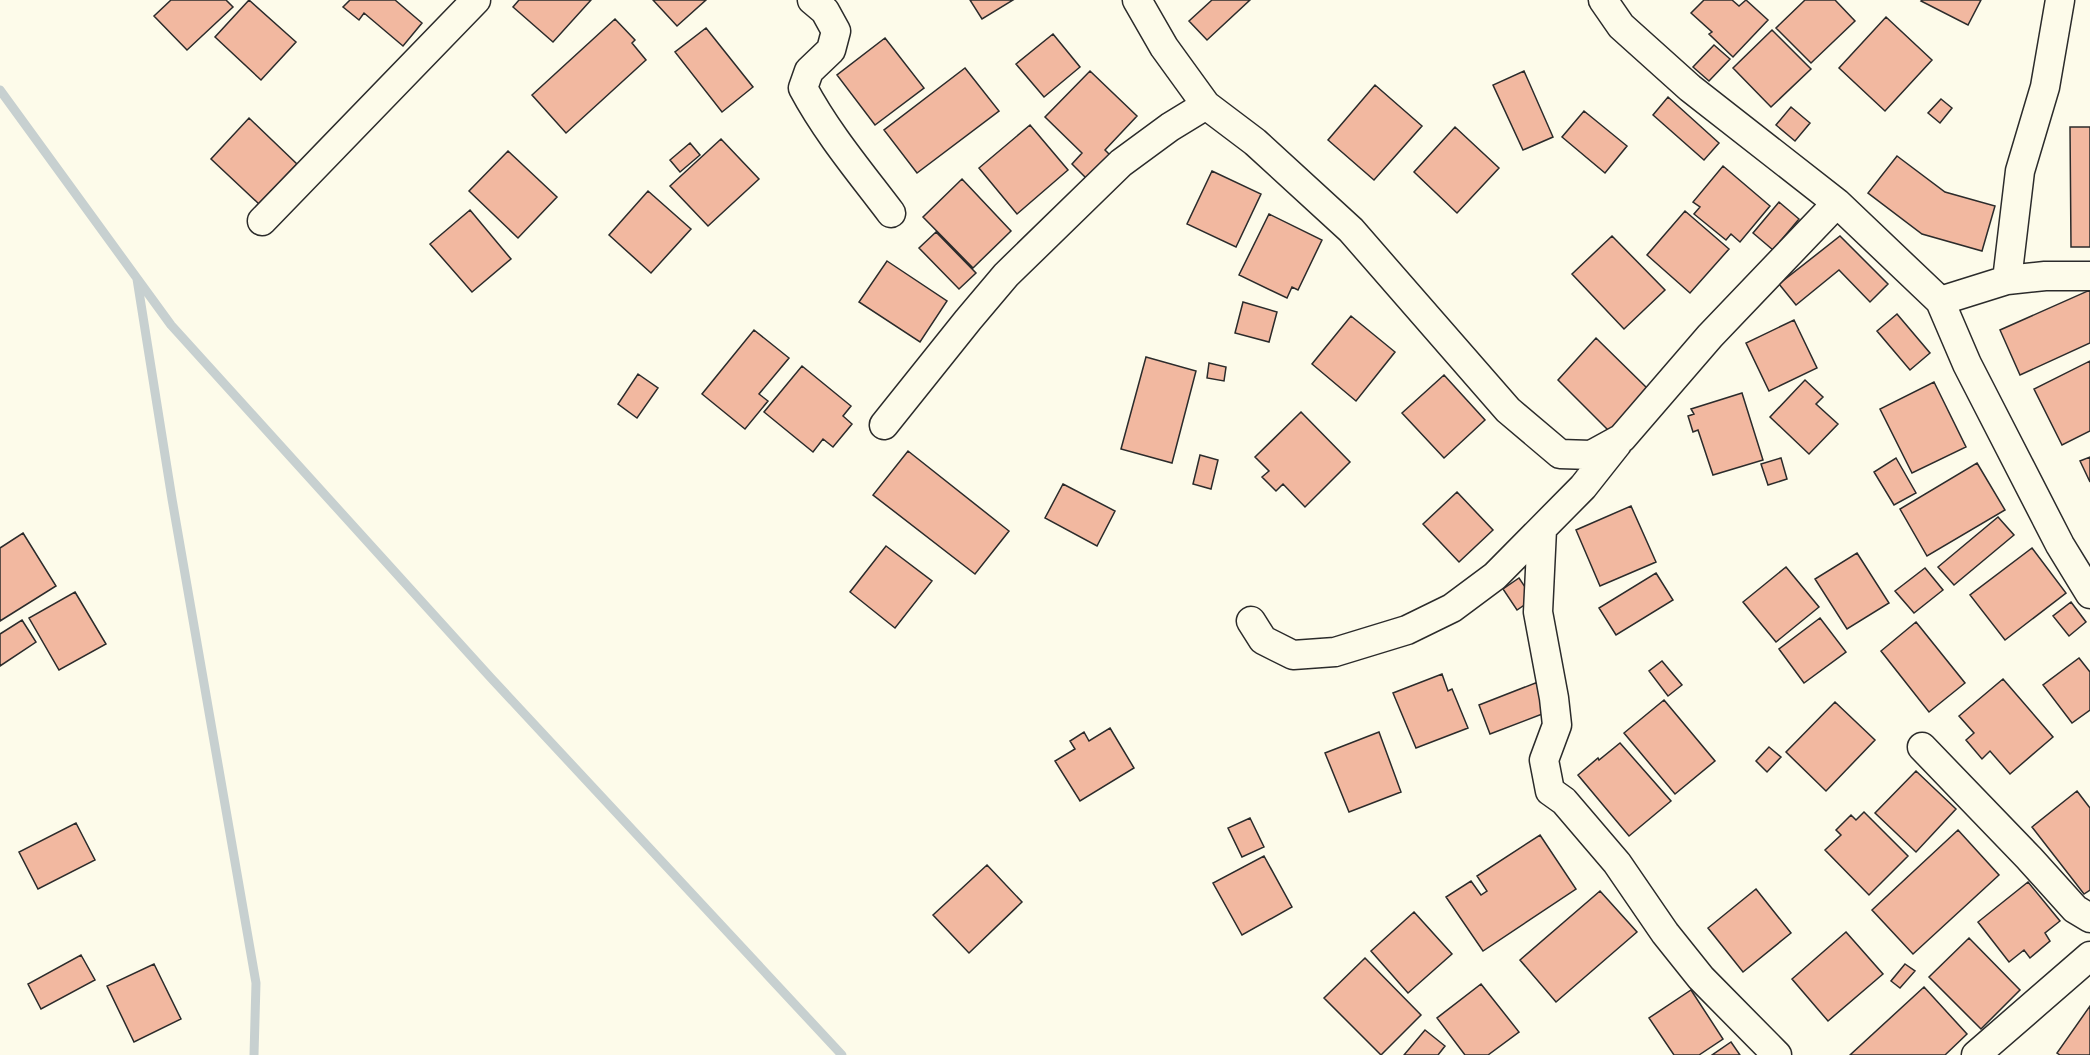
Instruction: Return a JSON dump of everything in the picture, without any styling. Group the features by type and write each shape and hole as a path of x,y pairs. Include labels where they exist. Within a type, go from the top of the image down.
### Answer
{"street":[{"path":"262,220 476,0"},
{"path":"812,0 825,11 836,31 831,50 809,70 803,88 818,116 891,213"},
{"path":"1137,0 1164,47 1206,105 1255,142 1351,230 1509,410 1560,454 1591,455 1622,438"},
{"path":"1604,0 1621,26 1690,88 1837,203 1940,301 1972,374 2060,545 2090,594"},
{"path":"2007,280 2020,171 2045,87 2060,0"},
{"path":"884,425 1006,275 1121,163 1170,127 1206,105"},
{"path":"1251,621 1263,640 1293,654 1335,652 1396,633 1452,608 1495,576 1583,487 1710,336 1837,203"},
{"path":"1940,301 2007,280 2045,276 2090,276"},
{"path":"1542,529 1538,612 1551,677 1557,726 1544,760 1551,791 1564,801 1617,863 1665,933 1701,978 1777,1055"},
{"path":"1922,747 2029,858 2074,909 2090,918"},
{"path":"1976,1055 2090,956"}],"building":[{"path":"171,0 226,0 233,7 187,50 154,16"},
{"path":"249,0 296,42 261,80 215,37"},
{"path":"350,0 395,0 422,23 403,46 364,13 359,20 343,7"},
{"path":"519,0 591,0 553,42 513,7"},
{"path":"653,0 706,0 677,26"},
{"path":"970,0 1013,0 982,19"},
{"path":"1212,0 1250,0 1207,40 1189,21"},
{"path":"1704,0 1732,0 1739,6 1746,0 1768,20 1733,57 1709,34 1712,32 1691,13"},
{"path":"1805,0 1835,0 1855,21 1811,63 1776,28"},
{"path":"1922,0 1981,0 1968,25"},
{"path":"1886,17 1932,60 1885,111 1839,68"},
{"path":"615,19 635,40 632,43 646,60 566,133 532,95"},
{"path":"706,28 753,87 722,112 675,52"},
{"path":"1772,30 1811,69 1771,107 1733,68"},
{"path":"1053,34 1080,67 1044,97 1016,64"},
{"path":"885,38 924,88 875,125 837,75"},
{"path":"1714,45 1730,59 1709,81 1693,67"},
{"path":"965,68 999,111 917,173 884,130"},
{"path":"1090,71 1137,116 1105,150 1114,159 1090,182 1072,164 1082,153 1045,117"},
{"path":"1524,71 1553,137 1523,150 1493,85"},
{"path":"1375,85 1422,126 1374,180 1328,140"},
{"path":"1668,97 1719,143 1704,160 1653,115"},
{"path":"1941,99 1952,108 1940,123 1928,113"},
{"path":"1791,107 1810,123 1795,141 1776,125"},
{"path":"1584,111 1627,146 1605,173 1562,137"},
{"path":"249,118 297,164 259,204 211,159"},
{"path":"1030,125 1068,170 1017,214 979,168"},
{"path":"1455,127 1499,168 1457,213 1414,172"},
{"path":"2070,127 2090,127 2090,247 2071,247"},
{"path":"721,139 759,179 708,226 670,186"},
{"path":"690,143 700,155 680,172 670,160"},
{"path":"508,151 557,197 518,238 469,191"},
{"path":"1897,156 1945,192 1995,206 1982,251 1922,234 1868,193"},
{"path":"1723,166 1770,206 1740,242 1731,234 1726,240 1694,214 1700,207 1693,202"},
{"path":"1212,171 1261,194 1236,247 1187,224"},
{"path":"962,179 1011,231 973,268 923,217"},
{"path":"648,191 691,229 651,273 609,235"},
{"path":"1779,202 1799,219 1773,250 1753,233"},
{"path":"470,210 511,259 472,292 430,244"},
{"path":"1685,211 1729,249 1690,293 1647,255"},
{"path":"1269,214 1322,240 1298,290 1292,287 1287,298 1239,275"},
{"path":"936,232 976,273 959,289 919,248"},
{"path":"1612,236 1665,290 1624,329 1572,274"},
{"path":"1840,236 1888,284 1870,302 1839,270 1796,305 1779,284"},
{"path":"887,261 947,301 920,342 859,302"},
{"path":"2090,290 2090,343 2020,375 2000,330"},
{"path":"1243,302 1277,312 1269,342 1235,333"},
{"path":"1897,314 1930,353 1910,370 1877,331"},
{"path":"1351,316 1395,352 1356,401 1312,364"},
{"path":"1794,320 1817,368 1769,391 1746,343"},
{"path":"754,330 789,358 759,394 768,401 745,429 702,394"},
{"path":"1596,338 1649,390 1609,431 1558,380"},
{"path":"1146,357 1196,371 1172,463 1121,449"},
{"path":"2090,361 2090,431 2062,445 2034,389"},
{"path":"1209,363 1226,367 1224,381 1207,378"},
{"path":"802,366 851,406 843,416 852,424 833,447 823,439 813,452 764,412"},
{"path":"638,374 658,388 637,418 618,404"},
{"path":"1444,375 1485,420 1444,458 1402,413"},
{"path":"1805,380 1823,397 1816,404 1838,424 1809,454 1770,417"},
{"path":"1934,382 1966,447 1912,473 1880,409"},
{"path":"1742,393 1763,460 1713,475 1698,430 1693,432 1688,416 1694,414 1691,409"},
{"path":"1301,412 1350,462 1305,507 1283,484 1276,491 1262,477 1269,471 1255,457"},
{"path":"908,451 1009,531 975,574 873,495"},
{"path":"1200,455 1218,460 1211,489 1193,484"},
{"path":"2090,457 2090,482 2080,461"},
{"path":"1781,458 1787,479 1768,485 1761,464"},
{"path":"1896,458 1916,493 1894,505 1874,472"},
{"path":"1977,463 2005,510 1927,556 1900,509"},
{"path":"1063,484 1115,511 1097,546 1045,518"},
{"path":"1457,492 1493,530 1459,562 1423,524"},
{"path":"1631,506 1656,562 1600,586 1576,530"},
{"path":"1998,517 2014,535 1954,585 1938,567"},
{"path":"23,533 56,586 0,621 0,548"},
{"path":"886,546 932,581 895,628 850,592"},
{"path":"2032,548 2066,593 2005,640 1970,595"},
{"path":"1857,553 1889,603 1847,629 1815,579"},
{"path":"1786,567 1819,607 1776,642 1743,602"},
{"path":"1925,568 1943,590 1914,613 1895,591"},
{"path":"1656,573 1673,600 1616,635 1599,608"},
{"path":"1519,578 1533,599 1517,610 1503,589"},
{"path":"75,592 106,644 59,670 29,618"},
{"path":"2071,602 2086,622 2069,636 2053,616"},
{"path":"1820,618 1846,652 1804,683 1779,649"},
{"path":"22,620 36,642 0,666 0,634"},
{"path":"1916,622 1965,683 1929,712 1881,651"},
{"path":"2079,658 2090,672 2090,710 2072,723 2043,685"},
{"path":"1662,661 1682,685 1668,696 1649,671"},
{"path":"1442,674 1448,691 1452,689 1468,728 1416,748 1393,693"},
{"path":"2003,679 2053,737 2010,774 1990,751 1982,759 1966,740 1974,733 1959,716"},
{"path":"1538,682 1550,711 1490,734 1479,705"},
{"path":"1664,700 1715,761 1675,794 1624,733"},
{"path":"1835,702 1875,740 1826,791 1786,752"},
{"path":"1110,728 1134,768 1080,801 1055,761 1075,749 1070,741 1084,732 1089,741"},
{"path":"1379,732 1401,792 1349,812 1325,753"},
{"path":"1620,743 1671,801 1629,836 1578,775"},
{"path":"1769,747 1781,757 1767,772 1756,761"},
{"path":"1916,771 1956,809 1916,852 1875,813"},
{"path":"2077,791 2090,808 2090,890 2084,894 2032,827"},
{"path":"1864,812 1908,856 1869,895 1825,850 1841,835 1836,830 1851,815 1856,820"},
{"path":"1250,818 1264,847 1242,857 1228,828"},
{"path":"76,823 95,860 38,889 19,852"},
{"path":"1958,830 1999,875 1913,954 1872,910"},
{"path":"1540,835 1576,889 1483,951 1446,897 1471,881 1481,895 1487,891 1477,876"},
{"path":"1264,856 1292,907 1242,935 1213,883"},
{"path":"987,865 1022,902 969,953 933,915"},
{"path":"2028,882 2060,921 2045,933 2050,941 2030,958 2024,950 2009,962 1978,922"},
{"path":"1756,889 1791,933 1743,972 1708,928"},
{"path":"1600,891 1637,932 1556,1002 1520,960"},
{"path":"1414,912 1452,954 1408,993 1371,951"},
{"path":"1846,932 1883,974 1828,1021 1792,979"},
{"path":"1969,938 2020,990 1981,1029 1929,977"},
{"path":"81,955 95,980 41,1009 28,984"},
{"path":"1365,958 1421,1015 1381,1055 1324,998"},
{"path":"154,964 181,1019 134,1042 107,986"},
{"path":"1905,964 1915,971 1900,988 1891,981"},
{"path":"1481,984 1519,1032 1488,1055 1465,1055 1437,1018"},
{"path":"1924,987 1967,1034 1945,1055 1850,1055"},
{"path":"1691,990 1723,1039 1699,1055 1674,1055 1649,1018"},
{"path":"2090,1006 2090,1055 2060,1055 2057,1053"},
{"path":"1425,1030 1445,1046 1438,1055 1404,1055"},
{"path":"1731,1042 1740,1055 1712,1055"}],"waterway":[{"path":"0,90 171,325 491,678 842,1055"},
{"path":"137,279 172,499 256,983 254,1055"}]}
